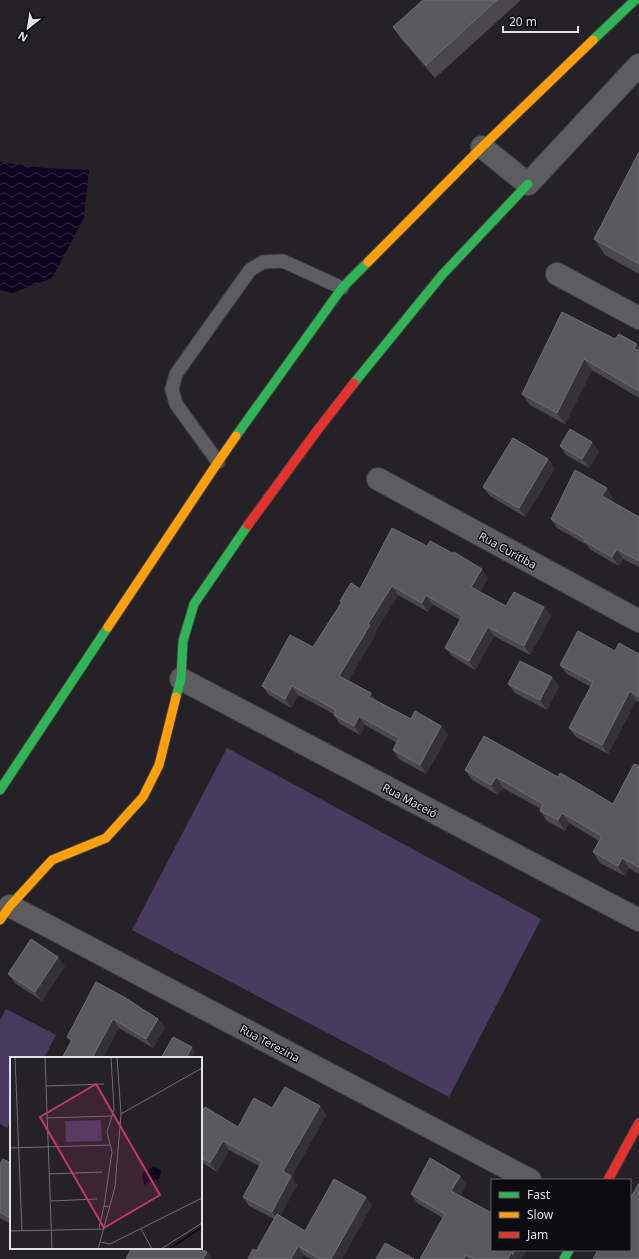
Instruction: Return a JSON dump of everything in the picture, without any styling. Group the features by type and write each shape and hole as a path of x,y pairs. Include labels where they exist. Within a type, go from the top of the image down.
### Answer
{"main road":[{"path":"0,790 218,462 342,288 482,147 635,0"},
{"path":"5,913 52,860 106,838 143,797 159,765 181,679 183,641 194,604 316,432 374,356 442,275 528,184"},
{"path":"609,1179 639,1124"}],"street":[{"path":"482,147 528,184 639,65"},
{"path":"556,274 639,318"},
{"name":"Rua Curitiba","path":"378,479 639,621"},
{"name":"Rua Maceió","path":"181,679 639,920"},
{"name":"Rua Terezina","path":"5,913 528,1179"}],"lane":[{"path":"218,462 176,404 172,389 176,374 250,270 263,262 282,261 342,288"}],"shaded area":[{"path":"227,748 541,919 449,1097 132,930"},
{"path":"6,1009 56,1035 45,1057 10,1057 10,1122 7,1128 0,1124 0,1020"}],"water":[{"path":"0,162 45,168 89,170 84,218 52,278 13,293 0,290"}],"building":[{"path":"423,0 497,0 426,65 393,27"},
{"path":"639,152 639,264 594,239"},
{"path":"562,312 615,339 619,334 637,344 634,348 639,351 639,391 584,359 557,413 522,394"},
{"path":"570,429 592,442 582,459 560,446"},
{"path":"513,438 548,459 519,508 483,487"},
{"path":"575,470 607,488 602,496 639,517 639,561 617,549 612,557 584,541 585,539 551,519"},
{"path":"392,528 427,546 430,541 454,554 454,552 482,569 471,587 506,606 514,592 544,607 524,646 488,627 469,661 445,648 462,616 426,595 422,603 392,586 368,624 370,625 339,676 371,693 369,697 411,719 415,711 441,726 420,765 393,750 399,738 359,716 354,726 334,715 336,710 292,686 285,699 262,686 290,635 313,647 342,602 340,601 351,583 360,589"},
{"path":"578,631 615,651 619,643 639,654 639,697 630,691 602,745 569,728 593,682 560,665"},
{"path":"520,661 552,677 540,700 508,684"},
{"path":"484,736 558,777 560,773 613,804 634,764 639,766 639,867 622,858 618,866 593,852 602,836 562,813 558,820 540,811 543,804 496,777 491,785 465,770"},
{"path":"31,939 58,957 35,992 8,974"},
{"path":"96,982 124,997 158,1019 146,1039 113,1019 93,1057 63,1057 72,1040 67,1037"},
{"path":"173,1037 192,1047 187,1057 162,1057"},
{"path":"285,1087 320,1106 283,1171 291,1176 272,1212 243,1197 262,1162 223,1141 210,1163 202,1158 202,1112 205,1107 238,1127 254,1098 272,1108"},
{"path":"430,1158 460,1176 451,1191 491,1212 491,1251 514,1251 513,1254 511,1253 508,1259 473,1259 466,1255 464,1259 420,1259 445,1214 411,1194"},
{"path":"3,1159 10,1162 10,1218 0,1212 0,1164"},
{"path":"334,1179 366,1197 331,1259 320,1259 298,1246 291,1259 248,1259 253,1249 256,1251 277,1214 305,1231"},
{"path":"639,1183 639,1259 593,1259 597,1251 631,1251 631,1197"},
{"path":"385,1243 414,1259 376,1259"},
{"path":"131,1249 201,1249 207,1252 203,1259 126,1259"}],"traffic: fast":[{"path":"593,40 635,0"},
{"path":"354,383 442,275 528,184"},
{"path":"236,436 342,288 368,262"},
{"path":"176,697 181,679 183,641 194,604 248,525"},
{"path":"0,790 108,627"},
{"path":"564,1259 568,1251"}],"traffic: slow":[{"path":"368,262 482,147 593,40"},
{"path":"108,627 236,436"},
{"path":"0,920 10,906 52,860 106,838 143,797 159,765 176,697"}],"traffic: jam":[{"path":"248,525 354,383"},
{"path":"609,1179 639,1123"}]}
